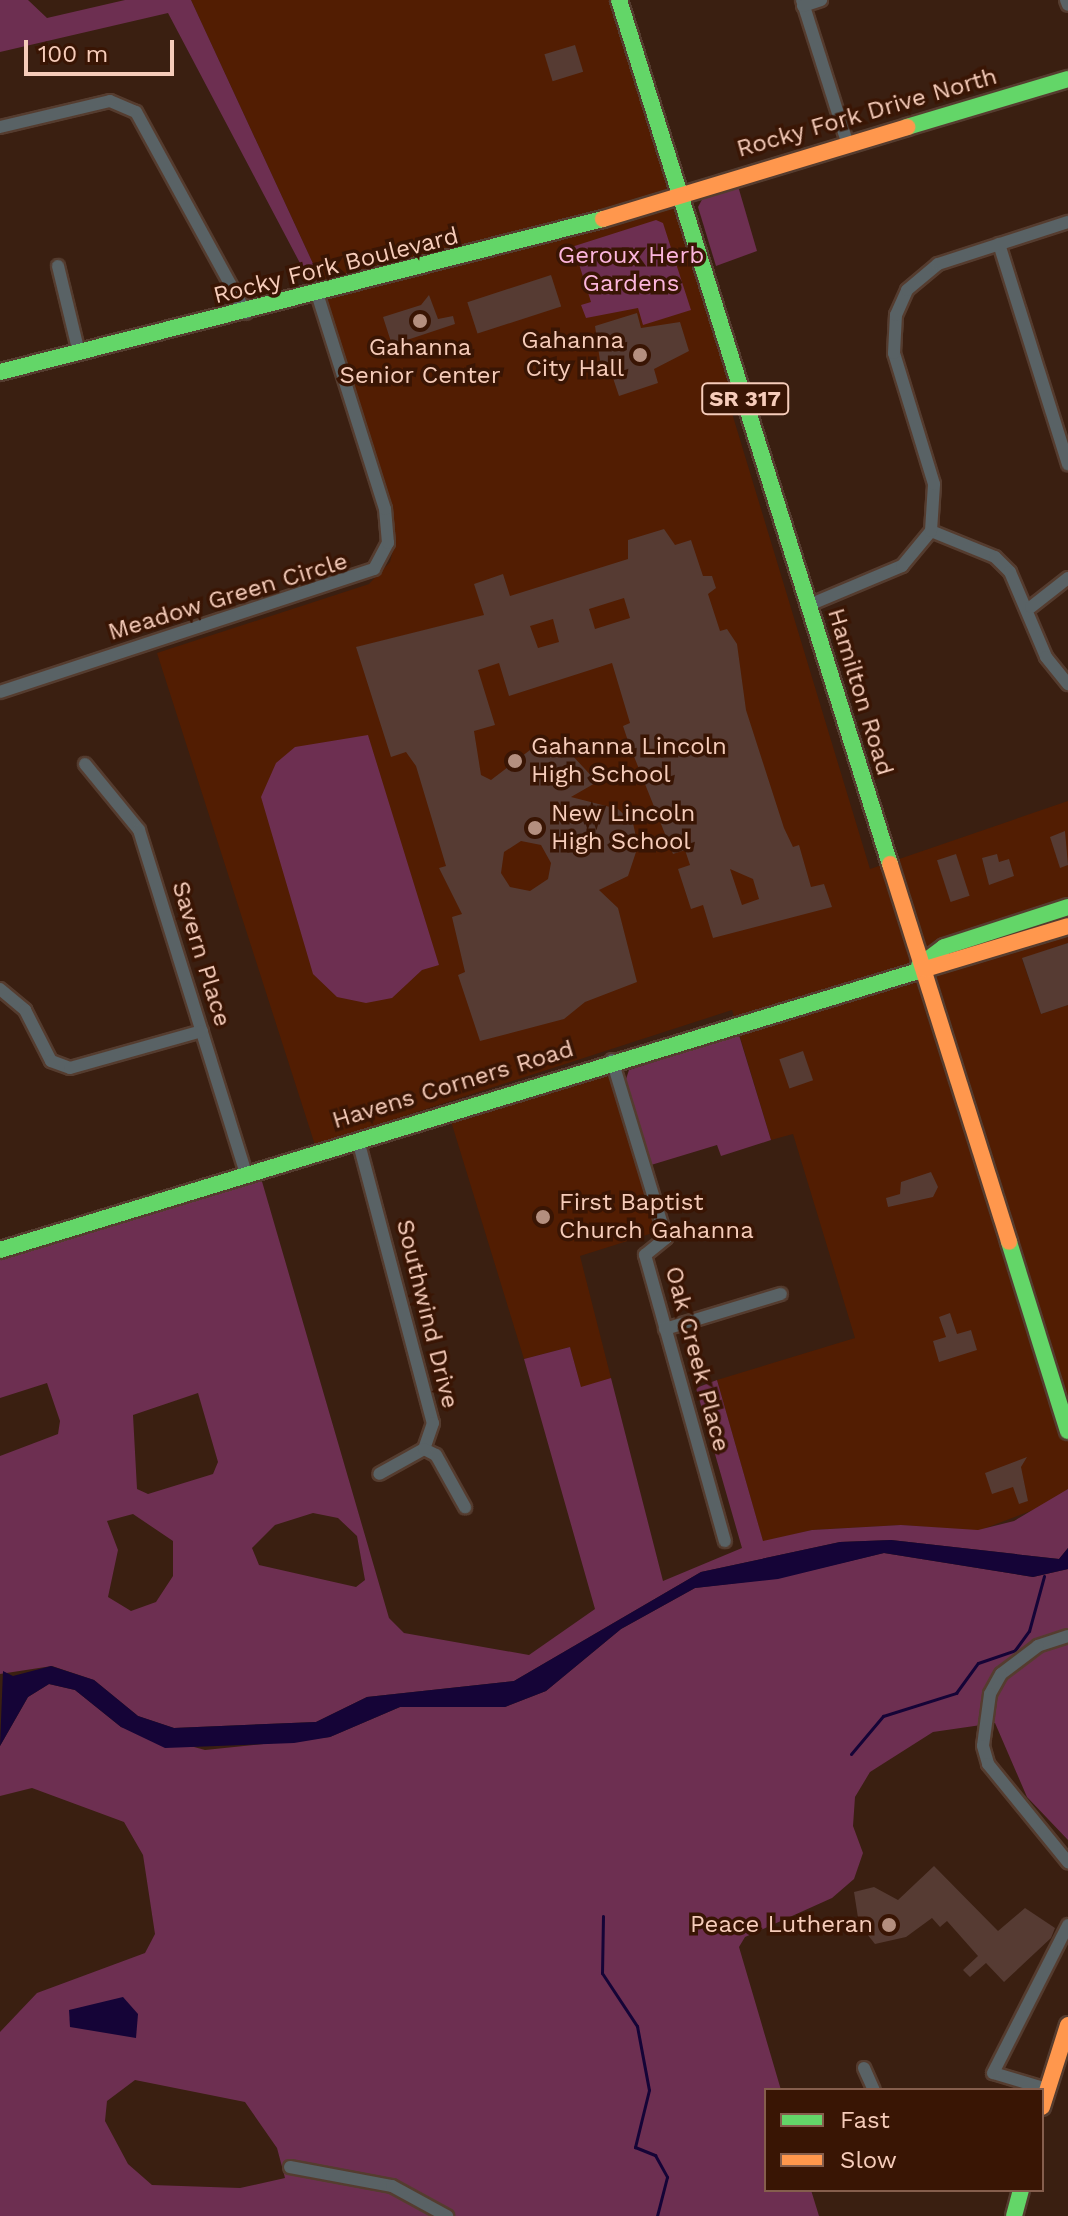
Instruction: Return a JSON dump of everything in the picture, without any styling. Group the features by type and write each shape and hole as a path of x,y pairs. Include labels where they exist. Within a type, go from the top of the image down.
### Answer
{"main road":[{"name":"Hamilton Road","path":"619,0 919,966 1068,1431"},
{"name":"Rocky Fork Drive North","path":"680,193 1068,79"},
{"name":"Rocky Fork Boulevard","path":"0,372 492,252 680,193"},
{"path":"919,966 944,947 1068,907"},
{"path":"919,966 951,967 1068,926"},
{"name":"Havens Corners Road","path":"0,1250 919,966"},
{"name":"Hamilton Road","path":"1058,1397 1068,1422"},
{"path":"1044,2100 1068,2025"},
{"path":"1014,2216 1020,2192"}],"street":[{"path":"821,0 802,3 847,142"},
{"path":"0,127 110,101 136,112 246,313"},
{"path":"809,605 902,566 931,531 936,494 894,353 896,315 927,270 1068,222"},
{"path":"999,244 1068,464"},
{"path":"58,266 79,353"},
{"name":"Meadow Green Circle","path":"0,692 374,569 388,543 385,509 318,296"},
{"path":"931,531 995,557 1031,607 1046,657 1068,684"},
{"path":"1031,607 1068,578"},
{"name":"Savern Place","path":"85,764 139,830 246,1173"},
{"path":"0,989 25,1010 51,1061 70,1068 202,1031"},
{"name":"Oak Creek Place","path":"612,1060 666,1238 645,1255 725,1541"},
{"name":"Southwind Drive","path":"358,1140 431,1396 433,1423 424,1449"},
{"path":"665,1329 781,1294"},
{"path":"379,1474 424,1449 436,1455 465,1507"},
{"path":"1068,1636 1038,1646 1001,1674 990,1694 983,1746 988,1764 1068,1862"},
{"path":"1042,2088 995,2078 1020,2017 1068,1925"},
{"path":"864,2068 873,2088"},
{"path":"290,2167 392,2186 447,2216"}],"shaded area":[{"path":"191,0 623,0 742,384 725,390 870,869 1068,801 1068,943 1022,959 1041,1014 1068,1005 1068,1489 1054,1502 978,1531 901,1525 812,1530 763,1542 717,1380 855,1338 793,1134 771,1140 732,1010 315,1145 157,653 369,584 390,562 396,538 322,283"},
{"path":"608,1075 656,1232 580,1256 611,1378 581,1388 570,1347 524,1359 450,1118"},
{"path":"891,1540 1059,1559 1068,1548 1068,1569 1033,1577 884,1553 778,1579 695,1588 621,1629 546,1691 505,1707 400,1707 330,1737 294,1743 165,1748 121,1727 75,1690 49,1684 28,1697 0,1746 3,1671 13,1676 51,1666 94,1680 138,1716 174,1728 316,1722 367,1697 514,1681 701,1572 840,1542"},
{"path":"123,1997 138,2014 136,2038 70,2027 69,2010"}],"green space":[{"path":"0,0 28,0 47,18 125,0 191,0 322,283 311,284 168,13 0,52"},
{"path":"738,186 757,251 716,266 698,207 704,196"},
{"name":"Geroux Herb Gardens","path":"656,220 663,223 691,310 643,325 638,308 586,318 581,305 591,302 578,261 566,264 562,250"},
{"path":"368,735 439,965 422,970 392,998 366,1003 337,997 313,974 261,797 276,763 295,747"},
{"path":"739,1035 771,1140 721,1156 717,1145 651,1165 625,1082 629,1070"},
{"path":"261,1178 389,1618 404,1633 529,1655 595,1609 524,1359 570,1347 581,1387 611,1378 663,1581 742,1548 696,1388 717,1380 763,1541 812,1530 901,1525 978,1530 1014,1521 1068,1489 1068,1548 1059,1559 891,1540 840,1542 701,1572 514,1681 367,1697 316,1722 174,1728 138,1716 94,1680 52,1666 0,1674 0,1456 58,1434 60,1421 47,1383 0,1398 0,1259","holes":["198,1393 218,1462 213,1474 148,1494 137,1489 133,1415","313,1513 338,1518 357,1536 365,1580 356,1587 259,1565 252,1548 275,1525","133,1514 173,1541 173,1576 156,1602 131,1611 108,1597 118,1550 107,1521"]},
{"path":"884,1553 1033,1577 1068,1569 1068,1840 1027,1797 995,1723 933,1732 870,1772 855,1797 853,1826 863,1853 854,1879 832,1898 745,1937 739,1947 780,2088 764,2088 764,2192 812,2192 819,2216 0,2216 0,2032 37,1993 145,1953 155,1934 143,1855 124,1822 32,1788 0,1796 0,1746 28,1697 49,1684 75,1690 121,1727 205,1750 330,1737 400,1707 505,1707 546,1691 621,1629 695,1588 778,1578","holes":["135,2080 245,2102 277,2148 285,2178 240,2188 152,2185 128,2164 105,2121 107,2101"]}],"building":[{"path":"575,45 583,72 553,81 544,54"},
{"path":"551,275 561,306 478,334 467,302"},
{"name":"Gahanna Senior Center","path":"429,295 438,319 453,316 455,324 392,345 383,317 421,305"},
{"name":"Gahanna City Hall","path":"637,313 641,328 680,322 689,351 654,369 658,383 619,396 611,372 602,375 595,326"},
{"path":"664,529 675,545 691,540 703,576 712,576 716,588 708,594 720,631 727,629 737,644 746,710 784,828 793,847 799,845 811,887 824,884 832,907 713,938 703,905 691,909 678,869 690,865 685,850 673,854 629,744 623,726 630,723 612,663 509,696 499,663 478,670 495,725 474,731 481,775 491,780 530,750 571,754 597,782 571,797 618,809 633,823 638,846 628,876 599,890 618,908 637,982 585,1002 564,1019 480,1041 458,975 465,972 452,917 462,914 439,868 446,866 416,766 406,752 391,757 356,647 484,615 474,584 503,574 510,596 628,559 628,540","holes":["624,598 630,618 595,629 589,609","553,619 559,642 538,648 530,626","521,841 541,845 551,863 548,879 530,891 510,887 501,873 504,852","730,869 753,879 759,899 742,905"]},
{"path":"1065,831 1068,865 1060,868 1050,837"},
{"path":"956,854 970,896 951,902 937,860"},
{"path":"997,854 999,862 1009,859 1014,876 989,885 982,858"},
{"path":"1068,943 1068,1005 1041,1014 1022,958"},
{"path":"803,1051 813,1080 789,1088 779,1059"},
{"path":"931,1172 938,1187 933,1197 888,1207 886,1198 900,1194 901,1182"},
{"path":"950,1313 957,1334 971,1330 977,1350 939,1362 933,1341 946,1337 939,1317"},
{"path":"1027,1457 1021,1467 1028,1501 1019,1504 1013,1487 992,1494 985,1473"},
{"name":"Peace Lutheran","path":"934,1866 998,1931 1025,1908 1055,1928 1051,1938 1004,1982 986,1963 970,1977 963,1970 978,1956 947,1921 940,1927 932,1918 906,1937 875,1944 859,1924 854,1892 874,1887 898,1900"}],"waterway":[{"path":"851,1754 883,1716 956,1693 978,1663 1015,1650 1029,1631 1044,1576"},
{"path":"603,1916 602,1973 637,2026 649,2090 635,2147 655,2155 667,2177 657,2216"}],"traffic: fast":[{"path":"619,0 890,864"},
{"path":"907,127 1068,79"},
{"path":"0,372 603,219"},
{"path":"919,966 944,947 1068,907"},
{"path":"0,1250 925,969"},
{"path":"1009,1242 1068,1431"},
{"path":"1014,2216 1020,2192"}],"traffic: slow":[{"path":"603,219 907,127"},
{"path":"890,864 1009,1242"},
{"path":"925,969 1068,926"},
{"path":"1044,2101 1068,2025"}],"place":[{"name":"Gahanna Senior Center","path":"420,321"},
{"name":"Gahanna City Hall","path":"640,355"},
{"name":"Gahanna Lincoln High School","path":"515,761"},
{"name":"New Lincoln High School","path":"535,828"},
{"name":"First Baptist Church Gahanna","path":"543,1217"},
{"name":"Peace Lutheran","path":"889,1925"}]}
